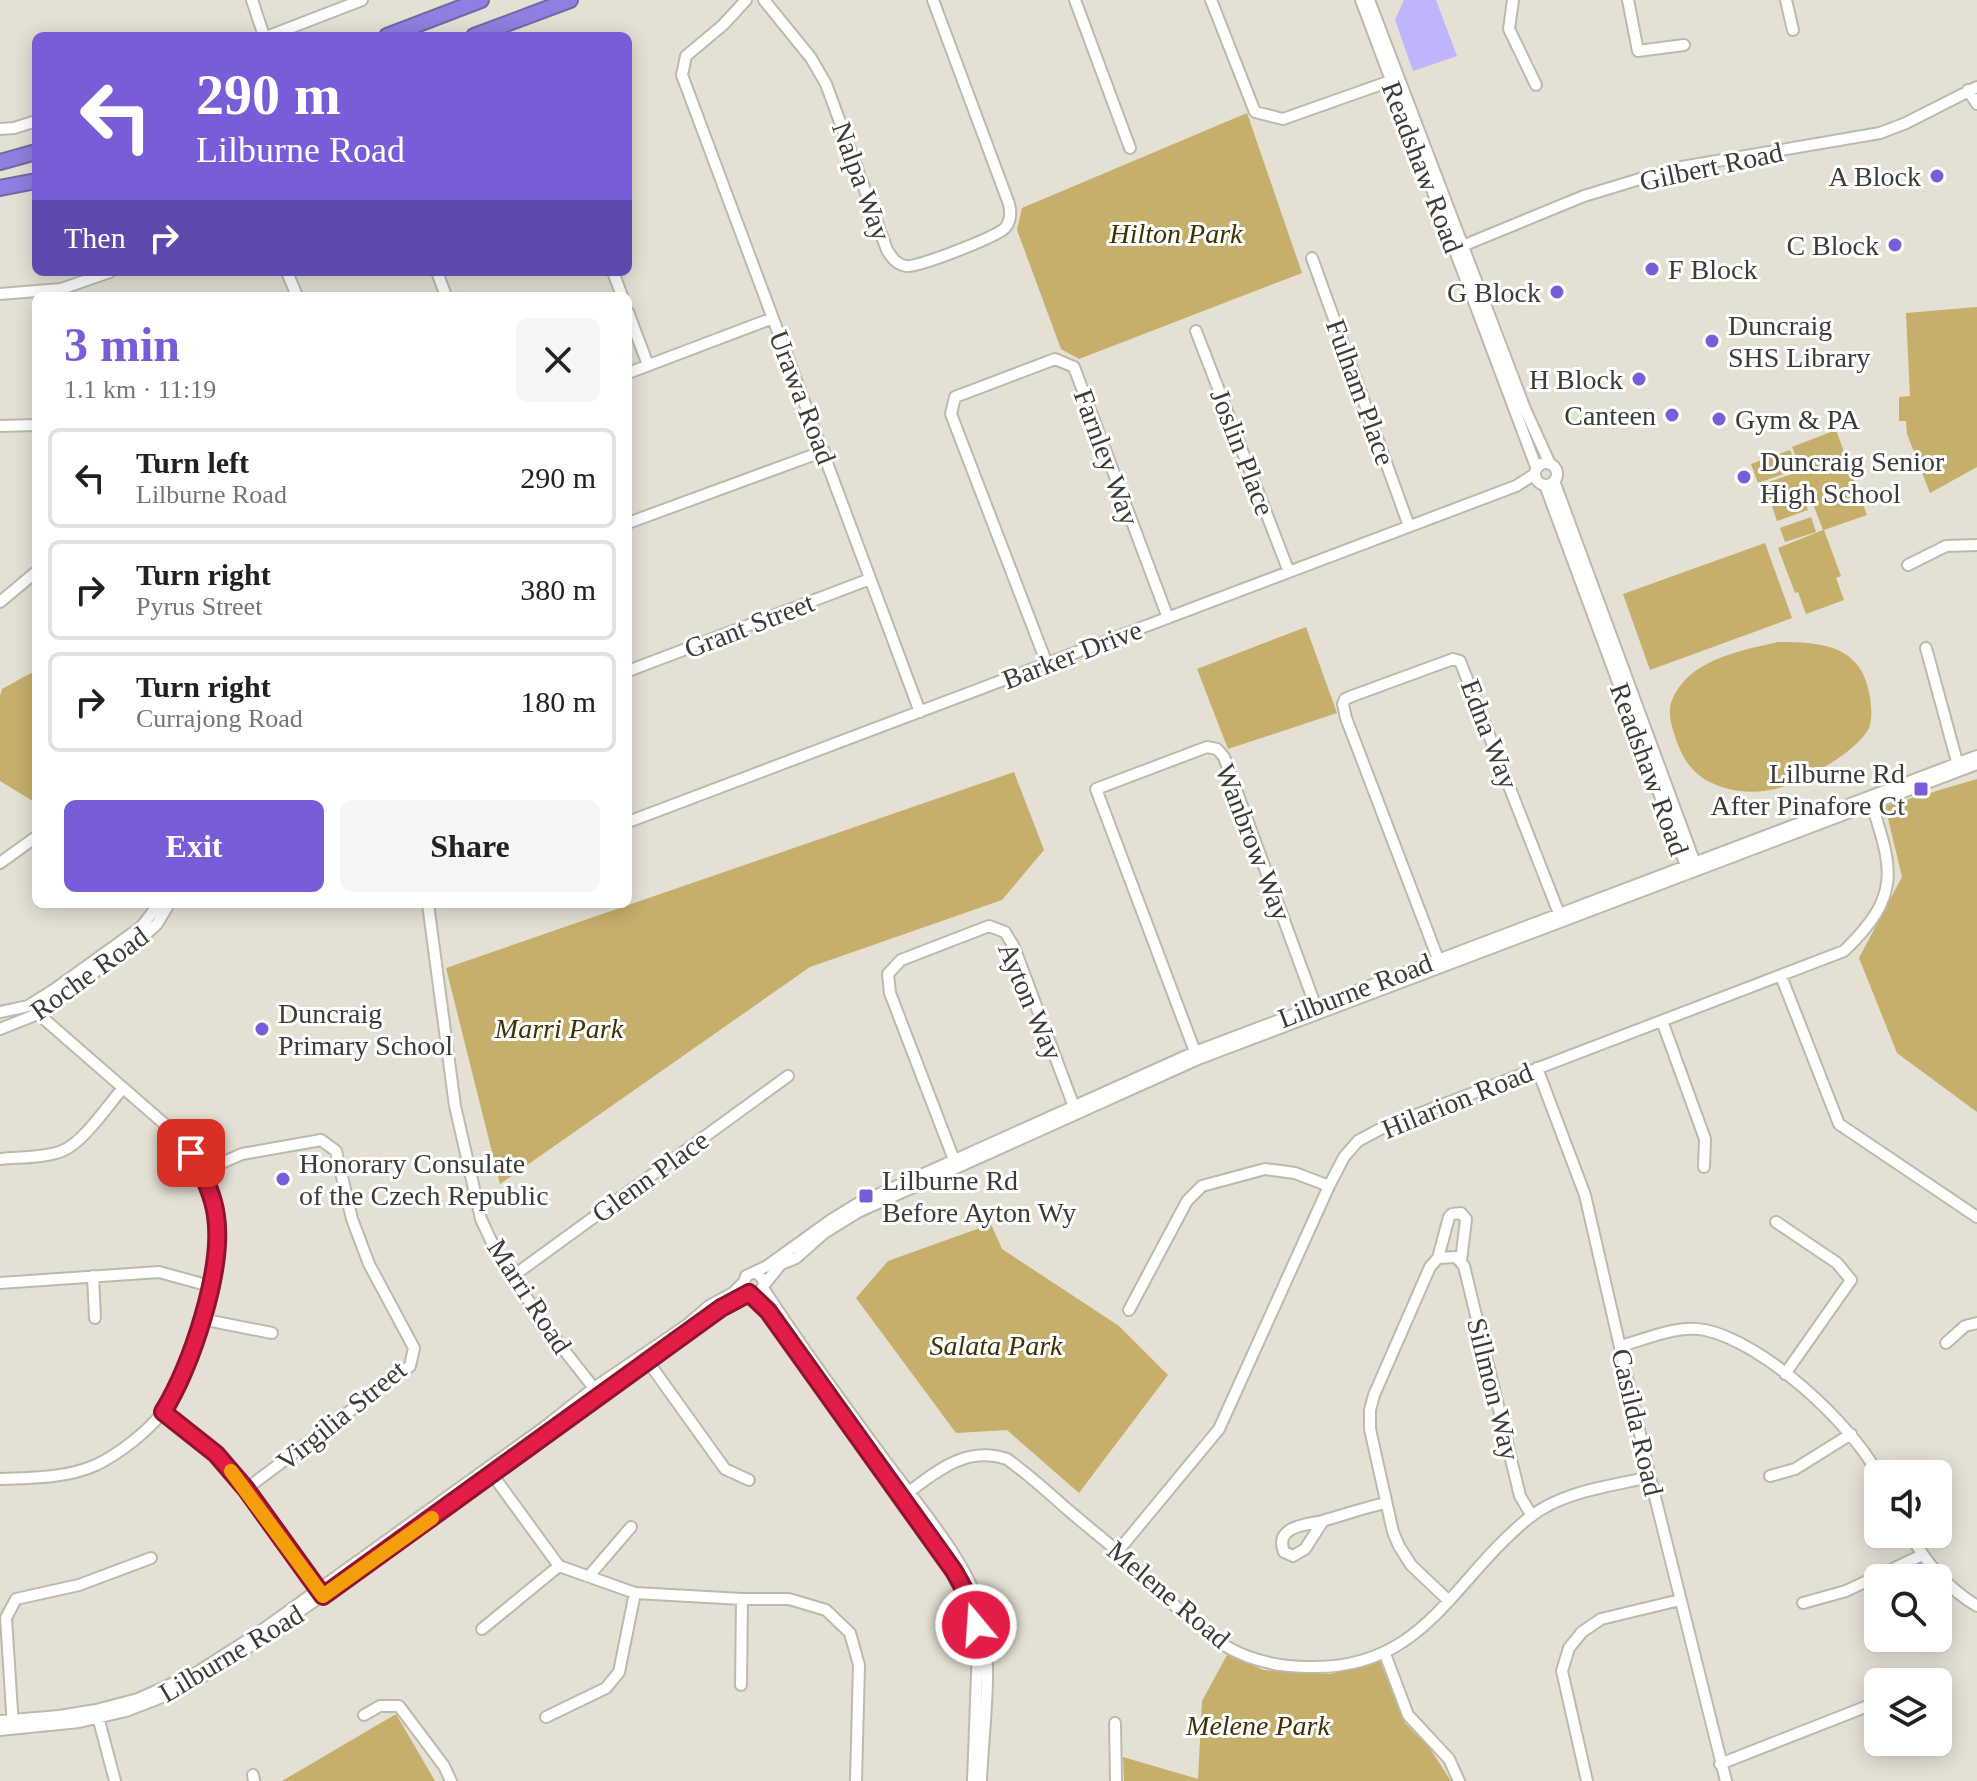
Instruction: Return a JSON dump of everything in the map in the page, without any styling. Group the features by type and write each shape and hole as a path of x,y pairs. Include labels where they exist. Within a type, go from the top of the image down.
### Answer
{"highway":[{"path":"397,32 481,0"},
{"path":"485,32 570,0"},
{"path":"0,162 32,153"},
{"path":"0,188 32,182"}],"street":[{"path":"252,0 264,32"},
{"path":"277,32 362,0"},
{"name":"Urawa Road","path":"746,0 723,25 686,56 682,69 684,82 920,712"},
{"name":"Nalpa Way","path":"764,0 819,70 887,250 898,263 909,266 999,232 1006,226 1010,210 933,0"},
{"path":"1075,0 1130,148"},
{"path":"1211,0 1255,112 1283,119 1394,80"},
{"path":"1513,0 1509,29 1536,85"},
{"path":"1628,0 1638,51 1684,45"},
{"path":"1786,0 1793,30"},
{"name":"Readshaw Road","path":"1366,1 1460,247 1535,464 1544,476 1692,867"},
{"name":"Gilbert Road","path":"1460,247 1584,196 1690,165 1880,133 1937,109 1972,88 1977,77"},
{"path":"1972,88 1977,104"},
{"path":"0,129 32,122"},
{"name":"Fulham Place","path":"1312,258 1409,526"},
{"path":"0,294 61,289 98,276"},
{"path":"632,371 773,318"},
{"path":"632,323 648,365"},
{"name":"Joslin Place","path":"1196,331 1289,572"},
{"name":"Farnley Way","path":"1047,664 951,414 955,397 970,391 1055,359 1074,367 1168,618"},
{"path":"0,426 32,425"},
{"path":"632,522 824,451"},
{"name":"Barker Drive","path":"632,820 1544,476"},
{"path":"1908,565 1946,546 1977,545"},
{"path":"0,602 32,575"},
{"name":"Grant Street","path":"632,669 870,579"},
{"path":"1926,648 1958,767"},
{"name":"Edna Way","path":"1439,962 1346,718 1343,704 1345,699 1355,695 1453,659 1460,661 1560,916"},
{"name":"Wanbrow Way","path":"1196,1056 1096,789 1207,747 1217,749 1224,757 1317,1008"},
{"name":"Lilburne Road","path":"757,1273 845,1210 1196,1056 1871,801 1958,767 1977,756"},
{"name":"Lilburne Road","path":"1958,767 1977,764"},
{"name":"Hilarion Road","path":"1118,1551 1219,1429 1329,1186 1344,1157 1358,1141 1382,1128 1844,951 1869,927 1885,894 1890,872 1885,843 1871,801"},
{"path":"0,863 32,840"},
{"name":"Roche Road","path":"0,1012 33,1003 141,927 156,908"},
{"name":"Roche Road","path":"0,1029 40,1013 146,934 157,924 167,908"},
{"name":"Marri Road","path":"429,908 455,1106 481,1219 500,1260 597,1392"},
{"name":"Ayton Way","path":"956,1163 890,993 888,974 893,965 909,956 989,926 1005,932 1014,947 1075,1110"},
{"path":"1781,976 1839,1124 1977,1217"},
{"path":"0,1479 69,1473 97,1464 134,1440 163,1412 187,1367 210,1286 218,1236 211,1193 203,1171 176,1134 40,1013 33,1003"},
{"path":"1662,1021 1705,1139 1704,1167"},
{"name":"Casilda Road","path":"1537,1068 1585,1195 1650,1477 1726,1781"},
{"name":"Glenn Place","path":"513,1276 788,1076"},
{"path":"0,1159 66,1150 123,1088"},
{"name":"Virgilia Street","path":"203,1171 242,1154 321,1140 336,1151 352,1219 369,1264 414,1348 410,1366 246,1489"},
{"name":"Lilburne Road","path":"764,1286 776,1269 796,1258 835,1226 956,1163"},
{"path":"1129,1310 1187,1201 1202,1186 1265,1169 1295,1173 1329,1186"},
{"name":"Sillmon Way","path":"1449,1601 1404,1556 1393,1532 1370,1429 1370,1410 1430,1267 1438,1258 1452,1214 1461,1213 1466,1219 1461,1261 1520,1496 1532,1516"},
{"path":"1776,1222 1837,1263 1851,1280 1785,1374"},
{"path":"1438,1258 1451,1256 1461,1261"},
{"path":"0,1283 159,1272 210,1286"},
{"path":"973,1781 978,1647 974,1616 960,1581 905,1494 764,1286 763,1279 757,1273 746,1276 748,1290 768,1311 841,1416 905,1494 967,1575 980,1606 986,1656 981,1781"},
{"path":"93,1276 95,1318"},
{"path":"748,1290 759,1293 764,1286"},
{"name":"Lilburne Road","path":"0,1730 13,1724 126,1711 180,1690 249,1648 597,1392 748,1290"},
{"path":"201,1319 272,1333"},
{"path":"1946,1343 1965,1326 1977,1323"},
{"path":"1621,1346 1687,1328 1706,1330 1742,1343 1822,1402 1851,1434 1869,1460"},
{"path":"645,1358 725,1469 749,1480"},
{"path":"163,1412 216,1454 246,1489 321,1593"},
{"path":"1770,1476 1795,1469 1851,1434"},
{"name":"Melene Road","path":"905,1494 969,1455 1000,1456 1020,1468 1118,1551 1184,1614 1236,1652 1273,1663 1334,1667 1385,1654 1417,1634 1510,1534 1532,1516 1581,1493 1650,1477"},
{"path":"490,1471 559,1566 635,1593 789,1599 826,1610 850,1633 859,1665 856,1781"},
{"path":"1323,1521 1385,1503"},
{"path":"589,1576 631,1527"},
{"path":"1918,1548 1961,1597 1977,1606"},
{"path":"1803,1603 1846,1591 1922,1555"},
{"path":"13,1724 6,1618 16,1599 79,1585 151,1558"},
{"path":"482,1629 559,1566"},
{"path":"546,1717 606,1688 619,1672 635,1593"},
{"path":"741,1685 742,1599"},
{"path":"1587,1781 1562,1671 1569,1648 1582,1632 1601,1619 1680,1600"},
{"path":"1385,1654 1408,1715 1449,1759 1459,1781"},
{"path":"364,1715 380,1706 399,1706 444,1766 451,1781"},
{"path":"1720,1764 1864,1707"},
{"path":"97,1714 115,1781"},
{"name":"Lilburne Road","path":"0,1721 13,1724"},
{"path":"1115,1723 1116,1781"}],"green space":[{"name":"Hilton Park","path":"1247,113 1302,273 1079,359 1061,349 1017,230 1022,208"},
{"path":"1977,307 1977,467 1930,493 1907,434 1906,421 1899,421 1899,397 1910,396 1906,313"},
{"path":"1836,430 1867,515 1824,530 1841,576 1836,578 1844,600 1806,614 1778,548 1823,530 1802,475 1807,491 1767,505 1760,485 1801,471 1792,447"},
{"path":"1790,450 1798,469 1758,483 1751,464"},
{"path":"1803,495 1808,510 1777,521 1772,506"},
{"path":"1811,517 1816,532 1785,542 1780,528"},
{"path":"1765,543 1792,618 1650,670 1623,594"},
{"path":"1306,627 1337,713 1228,749 1197,669"},
{"path":"1778,642 1822,645 1847,655 1857,664 1869,692 1869,728 1842,756 1789,785 1745,792 1709,782 1690,767 1678,745 1670,713 1678,688 1701,667 1716,660"},
{"path":"32,673 32,801 0,781 2,689"},
{"name":"Marri Park","path":"1014,772 1044,850 1002,900 810,967 500,1184 446,968 620,908 632,908 632,904"},
{"path":"1977,779 1977,1112 1897,1053 1859,958 1902,877 1885,806"},
{"name":"Salata Park","path":"991,1224 1002,1249 1119,1326 1168,1375 1079,1493 1007,1430 956,1433 856,1298 888,1261"},
{"name":"Melene Park","path":"1227,1655 1264,1670 1330,1674 1380,1661 1405,1723 1429,1747 1451,1781 1124,1781 1123,1757 1198,1779 1202,1701"},
{"path":"396,1714 435,1781 282,1781"}],"shaded area":[{"path":"1404,0 1436,0 1457,56 1413,71 1395,20"}],"slow traffic":[{"path":"231,1471 323,1596 432,1518"}],"place":[{"name":"A Block","path":"1937,176"},
{"name":"C Block","path":"1895,245"},
{"name":"F Block","path":"1652,269"},
{"name":"G Block","path":"1557,292"},
{"name":"Duncraig SHS Library","path":"1712,341"},
{"name":"H Block","path":"1639,379"},
{"name":"Canteen","path":"1672,415"},
{"name":"Gym & PA","path":"1719,419"},
{"name":"Duncraig Senior High School","path":"1744,477"},
{"name":"Lilburne Rd After Pinafore Ct","path":"1921,789"},
{"name":"Duncraig Primary School","path":"262,1029"},
{"name":"Honorary Consulate of the Czech Republic","path":"283,1179"},
{"name":"Lilburne Rd Before Ayton Wy","path":"866,1196"}],"route":[{"path":"191,1153 203,1171 211,1193 218,1236 210,1286 187,1367 163,1412 216,1454 246,1489 323,1596 721,1308 749,1293 768,1311 954,1571 965,1591 976,1625"}]}
